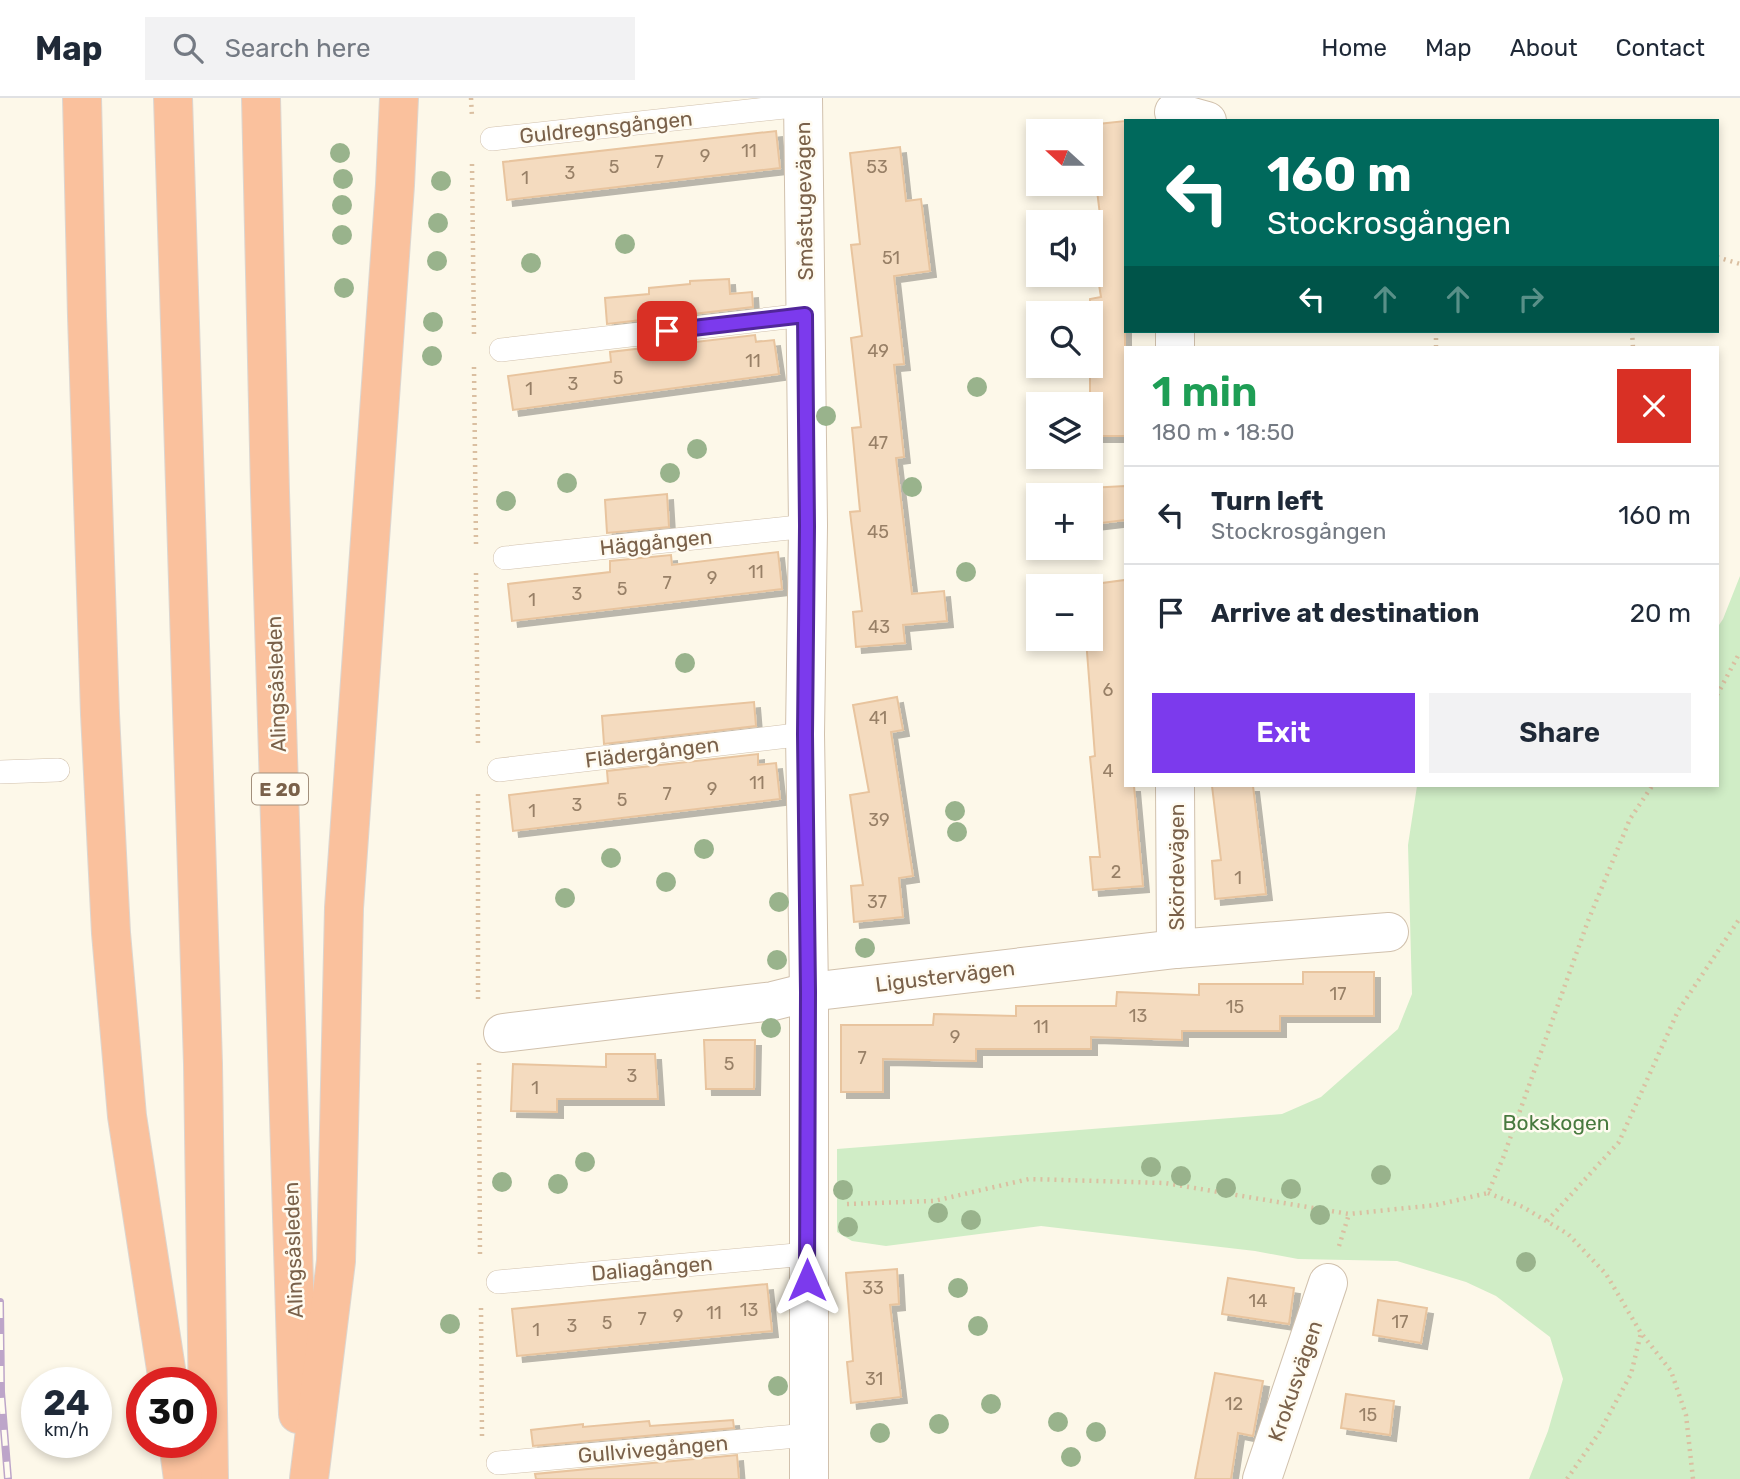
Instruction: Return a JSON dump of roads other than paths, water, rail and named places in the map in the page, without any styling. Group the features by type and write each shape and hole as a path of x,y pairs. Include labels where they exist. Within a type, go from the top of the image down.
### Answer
{"highway":[{"path":"82,98 86,316 100,714 111,933 127,1116 166,1367"},
{"path":"173,98 203,1051 209,1479"},
{"name":"Alingsåsleden","path":"261,98 299,1479"},
{"path":"309,1479 336,1261 344,908 399,98"},
{"path":"180,1458 183,1479"}],"street":[{"name":"Småstugevägen","path":"803,102 807,526 805,734 808,1479"},
{"name":"Skördevägen","path":"1175,787 1176,949"},
{"name":"Ligustervägen","path":"503,1033 773,1001 808,992 1176,949 1389,932"},
{"name":"Krokusvägen","path":"1262,1479 1328,1283"}],"lane":[{"name":"Guldregnsgången","path":"492,139 803,102"},
{"path":"501,350 805,315"},
{"name":"Häggången","path":"505,558 807,526"},
{"name":"Flädergången","path":"499,770 805,734"},
{"path":"0,772 58,770"},
{"name":"Daliagången","path":"498,1282 807,1254"},
{"name":"Gullvivegången","path":"498,1462 808,1435"}],"railway":[{"path":"0,1302 1,1392 8,1479"}],"park label":[{"name":"Bokskogen","path":"1556,1122"}]}
